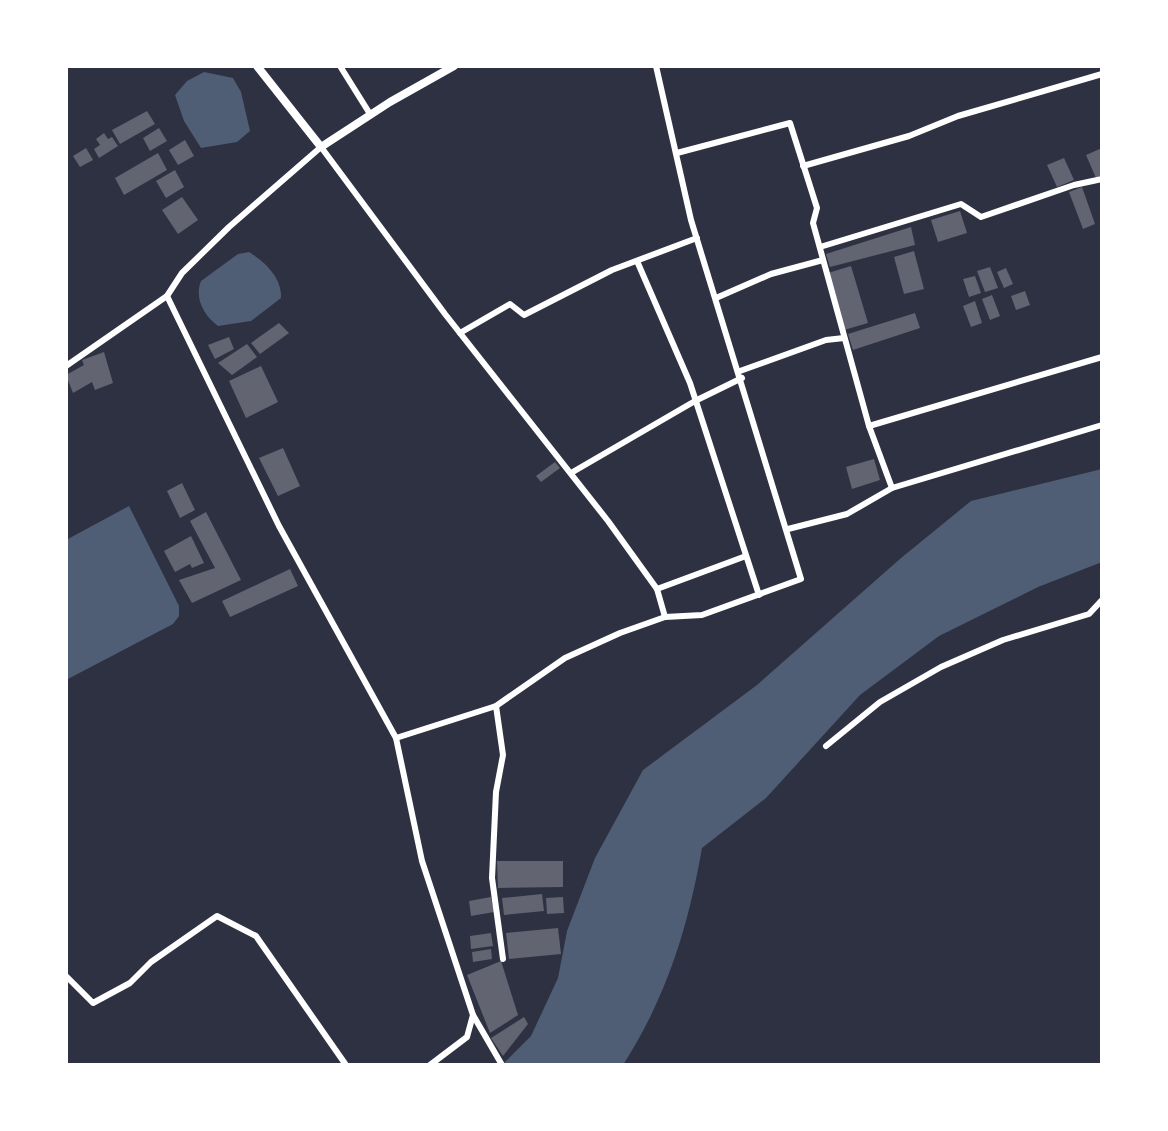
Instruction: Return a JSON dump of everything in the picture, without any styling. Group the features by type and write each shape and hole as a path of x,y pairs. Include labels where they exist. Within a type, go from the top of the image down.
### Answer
{"main road":[{"path":"257,66 321,147 370,114 454,66"}],"street":[{"path":"340,66 370,114"},
{"path":"396,738 496,706 565,658 665,617 702,615 801,579 697,238 656,66"},
{"path":"803,166 909,136 958,116 1102,74"},
{"path":"677,153 790,123 817,208 813,223 844,338 869,426 892,488"},
{"path":"66,366 167,296 182,273 229,227 321,147 657,589 665,617"},
{"path":"820,247 961,204 981,217 1074,185 1102,179"},
{"path":"460,333 510,304 524,315 597,277 697,238"},
{"path":"716,298 771,274 823,260"},
{"path":"637,261 695,401 759,595"},
{"path":"167,296 279,526 396,738 422,861 473,1015 502,1065"},
{"path":"571,473 741,375 826,340 844,338"},
{"path":"869,426 1102,357"},
{"path":"788,529 847,514 892,488 1102,425"},
{"path":"657,589 746,556"},
{"path":"826,746 880,702 941,667 1003,640 1089,614 1102,600"},
{"path":"496,706 503,755 496,792 492,878 503,959"},
{"path":"66,976 93,1003 130,983 151,962 217,916 256,936 346,1065"},
{"path":"430,1065 467,1037 473,1015"}],"water":[{"path":"204,72 233,78 241,92 250,131 237,142 201,148 184,121 175,95 187,81"},
{"path":"249,252 271,271 279,284 281,298 251,321 218,326 202,306 199,294 201,281 238,254"},
{"path":"1102,469 1102,562 1038,587 939,636 860,695 766,798 702,848 674,961 652,1013 623,1065 502,1065 531,1036 558,978 567,931 595,858 643,770 757,685 901,558 971,501"},
{"path":"129,506 179,606 179,616 173,624 66,680 66,540"}],"building":[{"path":"147,111 155,124 120,144 112,130"},
{"path":"159,128 167,141 150,151 143,138"},
{"path":"104,133 108,139 112,137 118,146 99,158 94,149 100,145 96,139"},
{"path":"185,140 194,156 178,165 169,150"},
{"path":"86,148 93,160 80,167 73,156"},
{"path":"1102,148 1102,175 1096,178 1086,155"},
{"path":"158,153 167,170 124,195 115,178"},
{"path":"1064,158 1074,180 1057,187 1047,165"},
{"path":"175,170 184,187 166,198 156,181"},
{"path":"1082,187 1095,224 1083,229 1069,192"},
{"path":"182,197 198,220 178,234 162,210"},
{"path":"960,211 967,233 938,242 931,220"},
{"path":"911,227 915,245 830,267 826,254"},
{"path":"914,251 924,289 904,294 894,257"},
{"path":"851,266 868,323 844,330 828,273"},
{"path":"990,267 998,288 985,292 977,271"},
{"path":"1006,268 1013,284 1004,288 997,272"},
{"path":"975,276 981,293 969,297 963,279"},
{"path":"1025,291 1030,305 1016,310 1011,296"},
{"path":"992,295 1000,316 990,320 982,299"},
{"path":"975,301 982,323 971,327 963,306"},
{"path":"915,313 920,328 853,350 848,334"},
{"path":"279,323 289,333 260,354 251,343"},
{"path":"229,337 234,349 215,359 208,345"},
{"path":"247,344 257,357 232,375 218,363"},
{"path":"104,352 113,383 95,390 92,382 73,393 66,375 84,365 82,360"},
{"path":"261,366 278,402 246,418 229,381"},
{"path":"283,448 300,486 278,496 259,458"},
{"path":"874,459 880,480 852,489 846,467"},
{"path":"555,462 560,468 541,482 536,476"},
{"path":"182,483 195,510 180,518 167,491"},
{"path":"206,512 241,580 192,603 179,580 215,568 190,521"},
{"path":"191,536 204,563 192,568 190,564 175,572 164,551"},
{"path":"290,569 298,586 230,617 222,601"},
{"path":"497,861 563,861 563,887 498,888"},
{"path":"542,894 544,911 504,915 502,898"},
{"path":"491,897 494,912 471,916 469,901"},
{"path":"563,897 564,913 547,914 546,898"},
{"path":"558,928 561,954 509,959 506,933"},
{"path":"491,933 493,946 471,949 470,936"},
{"path":"491,949 492,959 473,962 472,952"},
{"path":"501,961 518,1015 490,1033 467,975"},
{"path":"524,1017 528,1024 503,1056 491,1038"}]}
